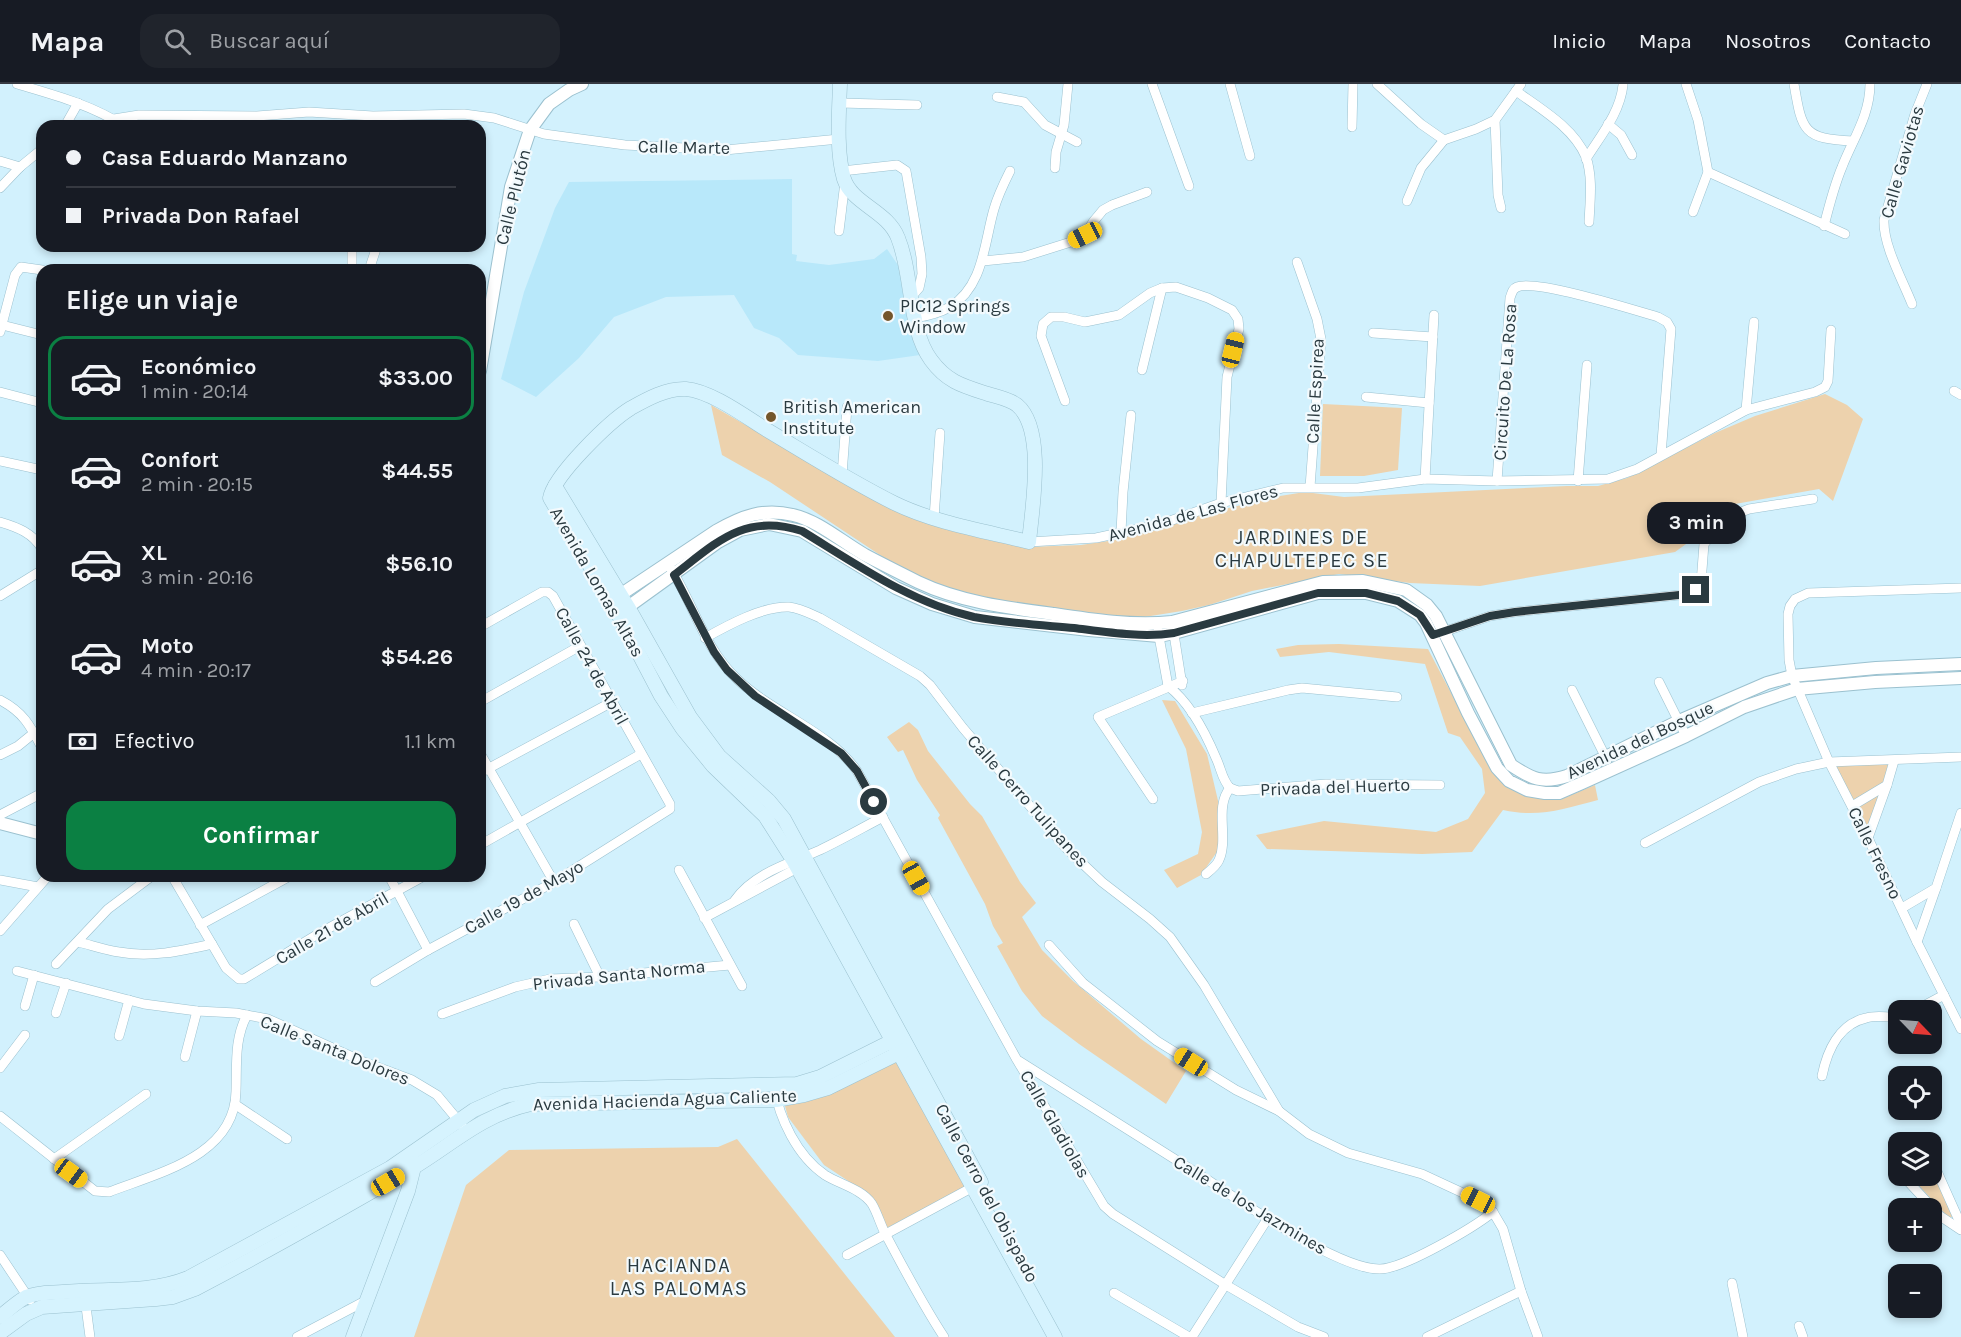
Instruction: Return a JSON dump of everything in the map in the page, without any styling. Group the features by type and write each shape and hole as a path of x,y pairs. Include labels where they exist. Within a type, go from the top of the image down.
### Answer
{"main road":[{"path":"840,84 839,139 844,177 856,196 893,226 903,256 920,337 927,354 943,375 957,384 1006,399 1022,410 1029,426 1036,455 1029,542"},
{"name":"Avenida de Las Flores","path":"555,486 582,452 629,410 656,395 686,389 715,398 842,475 896,504 934,518 1029,542"},
{"name":"Avenida Lomas Altas","path":"555,486 550,498 551,503 623,611 661,696 682,728 712,766 765,816 800,861 901,1045"},
{"name":"Avenida Hacienda Agua Caliente","path":"0,1333 36,1309 85,1297 175,1283 188,1278 412,1161 463,1125 487,1103 505,1096 539,1090 797,1084 901,1045"},
{"name":"Avenida Hacienda Agua Caliente","path":"463,1125 508,1109 531,1104 776,1100 828,1088 901,1045"},
{"name":"Calle Cerro del Obispado","path":"901,1045 973,1187 1059,1335"},
{"name":"Calle Cerro del Obispado","path":"901,1045 1059,1335"},
{"path":"353,1337 408,1191 412,1161"},
{"name":"Avenida Hacienda Agua Caliente","path":"0,1317 28,1296 37,1294 85,1297"}],"street":[{"path":"17,84 78,103 114,119"},
{"name":"Calle Plutón","path":"486,336 512,187 530,130 549,104 582,84"},
{"path":"1055,168 1056,152 1062,135 1068,84"},
{"path":"1152,84 1189,186"},
{"path":"1230,84 1251,156"},
{"path":"1352,127 1353,84"},
{"path":"1377,84 1421,124 1444,140"},
{"path":"1586,159 1622,98 1623,84"},
{"path":"1686,84 1698,120 1708,172 1693,212"},
{"path":"1794,84 1800,118 1805,129 1827,140 1853,141"},
{"path":"1824,226 1840,170 1864,121 1870,84"},
{"name":"Calle Gaviotas","path":"1912,304 1884,229 1886,211 1915,114 1927,84"},
{"path":"1407,201 1421,168 1444,140 1495,120 1519,88 1578,142 1586,159 1590,183 1589,222"},
{"path":"997,97 1024,102 1045,125 1077,142"},
{"path":"68,120 78,103"},
{"path":"840,103 917,105"},
{"name":"Calle Marte","path":"114,119 139,115 257,116 309,112 373,116 464,114 494,118 530,130 567,138 613,144 701,150 725,150 839,139"},
{"path":"1495,120 1498,195 1502,208"},
{"path":"1608,124 1621,135 1632,155"},
{"path":"0,188 36,154"},
{"path":"0,161 20,167"},
{"path":"839,231 844,177 897,165 906,171 922,274 919,288 912,296"},
{"path":"915,318 933,314 951,306 970,285 983,261 994,209 1010,171"},
{"path":"1708,172 1845,234"},
{"path":"983,261 1023,256 1074,241 1085,235 1093,222 1112,205 1147,192"},
{"name":"Calle Espirea","path":"1297,262 1317,319 1321,339 1310,487"},
{"path":"36,269 21,267 15,275 1,328 36,334"},
{"name":"Circuito De La Rosa","path":"1497,481 1510,298 1513,289 1519,285 1546,287 1574,294 1658,317 1667,322 1671,329 1661,455"},
{"path":"1065,400 1041,336 1043,324 1051,317 1064,317 1085,322 1119,315 1150,293 1162,288 1176,287 1208,298 1232,310 1238,319 1239,329 1227,377 1221,503"},
{"path":"1142,370 1162,288"},
{"path":"1425,479 1434,315"},
{"path":"1746,410 1754,322"},
{"name":"Avenida de Las Flores","path":"1029,542 1096,538 1161,524 1221,503 1283,488 1358,488 1425,479 1497,481 1608,479 1636,469 1746,410 1815,392 1824,387 1828,381 1830,330"},
{"path":"1374,333 1433,337"},
{"path":"1578,481 1587,365"},
{"path":"0,392 36,401"},
{"path":"1366,397 1429,403"},
{"path":"842,475 847,407"},
{"path":"1121,532 1131,415"},
{"path":"934,518 940,433"},
{"path":"0,461 36,469"},
{"path":"1438,634 1490,616 1515,612 1689,594 1701,583 1704,544 1731,516 1749,509 1813,499"},
{"path":"0,522 28,533 36,542"},
{"name":"Avenida del Bosque","path":"615,598 740,530 769,524 802,531 896,588 975,617 1089,630 1158,629 1173,628 1318,593 1366,593 1398,601 1420,615 1438,634 1511,765 1530,777 1550,781 1567,776 1746,691 1792,676 1876,668 1961,664"},
{"name":"Avenida del Bosque","path":"623,611 671,569"},
{"name":"Calle Gladiolas","path":"671,569 705,638 727,670 755,696 819,737 850,762 883,817 1017,1060 1104,1206 1113,1214 1226,1285 1298,1327 1324,1337"},
{"path":"0,596 36,574"},
{"name":"Calle Fresno","path":"1961,588 1808,593 1800,596 1790,606 1788,614 1789,660 1797,689 1829,762 1961,1029"},
{"name":"Calle 24 de Abril","path":"486,624 542,592 548,592 553,596 670,804 670,809"},
{"name":"Calle Cerro Tulipanes","path":"705,638 728,625 775,609 790,607 820,618 920,676 1066,848 1102,882 1150,918 1170,937 1204,985 1279,1112"},
{"path":"1173,628 1183,681 1182,697"},
{"path":"1158,629 1168,686 1182,697 1192,713 1230,788 1224,800 1222,851 1218,862 1206,874"},
{"name":"Avenida del Bosque","path":"1438,634 1468,713 1497,768 1509,781 1527,790 1545,793 1559,792 1612,771 1744,707 1797,689 1961,678"},
{"path":"486,699 580,646"},
{"path":"1153,799 1098,717 1183,681"},
{"path":"1659,682 1686,736"},
{"path":"1192,713 1302,688 1396,697"},
{"path":"1572,690 1612,771"},
{"path":"0,700 15,707 27,720 36,737"},
{"path":"486,770 612,702"},
{"path":"0,755 18,747 34,733"},
{"path":"486,842 641,754"},
{"path":"1645,843 1759,782 1796,770 1829,762 1961,757"},
{"path":"1868,838 1894,761"},
{"path":"486,774 520,823 554,882"},
{"name":"Privada del Huerto","path":"1230,788 1238,791 1326,784 1440,785"},
{"path":"1852,806 1887,785"},
{"path":"0,815 36,796"},
{"name":"Calle 19 de Mayo","path":"375,982 428,950 554,882 670,809"},
{"path":"1917,942 1961,813"},
{"path":"704,918 818,850 883,817"},
{"path":"0,824 36,833"},
{"path":"679,870 742,986"},
{"path":"0,880 38,887"},
{"path":"0,931 43,882"},
{"path":"56,964 108,909 144,882"},
{"path":"78,942 118,952 141,954 187,950 212,944 175,882"},
{"path":"200,925 279,882"},
{"path":"392,882 428,950"},
{"name":"Calle 21 de Abril","path":"212,944 226,968 238,979 244,979 318,934 413,882"},
{"path":"1902,908 1936,888"},
{"path":"574,924 600,977"},
{"path":"1049,945 1083,983 1157,1041 1236,1090 1279,1112 1309,1134 1348,1153 1422,1174 1478,1200 1492,1212 1508,1242 1521,1291 1538,1337"},
{"name":"Privada Santa Norma","path":"442,1014 515,987 550,979 600,977 730,964"},
{"path":"17,971 129,1000 197,1011 247,1015"},
{"path":"25,1006 34,975"},
{"path":"56,1013 66,983"},
{"path":"1935,1000 1944,995"},
{"path":"119,1036 129,1000"},
{"path":"1950,1008 1961,1004"},
{"path":"185,1058 197,1011"},
{"name":"Calle Santa Dolores","path":"0,1116 95,1191 109,1192 188,1161 220,1136 230,1120 236,1105 237,1041 247,1015 268,1019 364,1062 412,1080 437,1095 463,1125"},
{"path":"1822,1076 1826,1058 1835,1040 1846,1027 1868,1017 1888,1018"},
{"path":"0,1068 25,1035"},
{"name":"Calle de los Jazmines","path":"1017,1060 1268,1218 1332,1255 1378,1269 1395,1267 1476,1225 1492,1212"},
{"path":"774,1086 776,1100 785,1125 802,1150 824,1174 862,1195 871,1203 885,1234 944,1337"},
{"path":"54,1159 146,1094"},
{"path":"236,1105 287,1140"},
{"path":"1942,1183 1961,1228"},
{"path":"1913,1186 1940,1216 1961,1228"},
{"path":"847,1255 973,1187"},
{"path":"1114,1293 1191,1337 1268,1218"},
{"path":"0,1255 36,1309"},
{"path":"1732,1283 1743,1337"},
{"path":"1427,1337 1521,1291"},
{"path":"85,1297 90,1337"},
{"path":"297,1337 367,1300"},
{"path":"1799,1326 1803,1337"}],"shaded area":[{"path":"792,179 792,254 797,255 796,261 829,265 874,259 887,249 902,271 910,333 920,355 878,361 798,355 779,338 754,328 734,295 666,297 614,317 579,358 536,397 501,379 524,292 555,208 569,182"},
{"path":"1825,394 1847,405 1863,419 1833,501 1819,489 1735,504 1718,521 1675,552 1480,586 1410,583 1339,574 1252,591 1182,611 1138,618 986,599 952,590 901,569 770,482 722,455 711,405 893,510 954,530 1027,547 1081,545 1115,540 1203,514 1305,492 1344,497 1598,486 1627,478 1715,433 1755,416"},
{"path":"1323,404 1402,408 1398,470 1364,476 1320,476"},
{"path":"1339,644 1428,649 1492,771 1538,796 1564,798 1595,785 1598,800 1540,813 1503,810 1472,852 1422,854 1267,849 1256,835 1324,821 1436,832 1468,819 1485,793 1482,769 1460,737 1448,733 1425,664 1329,652 1280,657 1276,649 1298,645"},
{"path":"1162,700 1175,701 1207,754 1220,809 1221,846 1201,875 1177,888 1164,870 1198,854 1202,832 1186,749"},
{"path":"909,722 918,730 928,751 982,816 1020,882 1036,903 1022,917 1042,950 1073,981 1141,1039 1186,1071 1166,1104 1042,1016 1022,991 997,946 1003,943 993,926 985,904 938,818 940,815 917,780 903,750 898,752 887,737"},
{"path":"1894,761 1868,838 1829,762"},
{"path":"900,1057 970,1184 887,1228 871,1196 824,1165 788,1117 785,1106 790,1101"},
{"path":"737,1139 895,1337 414,1337 466,1185 509,1150 718,1147"},
{"path":"1919,1186 1939,1186 1952,1217 1948,1217 1942,1211 1942,1198 1930,1198"}],"place":[{"name":"PIC12 Springs Window","path":"888,316"},
{"name":"British American Institute","path":"771,417"}],"district":[{"name":"JARDINES DE CHAPULTEPEC SE","path":"1302,548"},
{"name":"HACIANDA LAS PALOMAS","path":"679,1276"}],"route":[{"path":"874,802 857,771 841,753 755,696 727,670 705,638 674,575 718,542 740,530 769,524 802,531 896,588 932,604 975,617 1159,636 1318,593 1366,593 1398,601 1420,615 1433,635 1490,616 1689,594 1696,590"}]}
